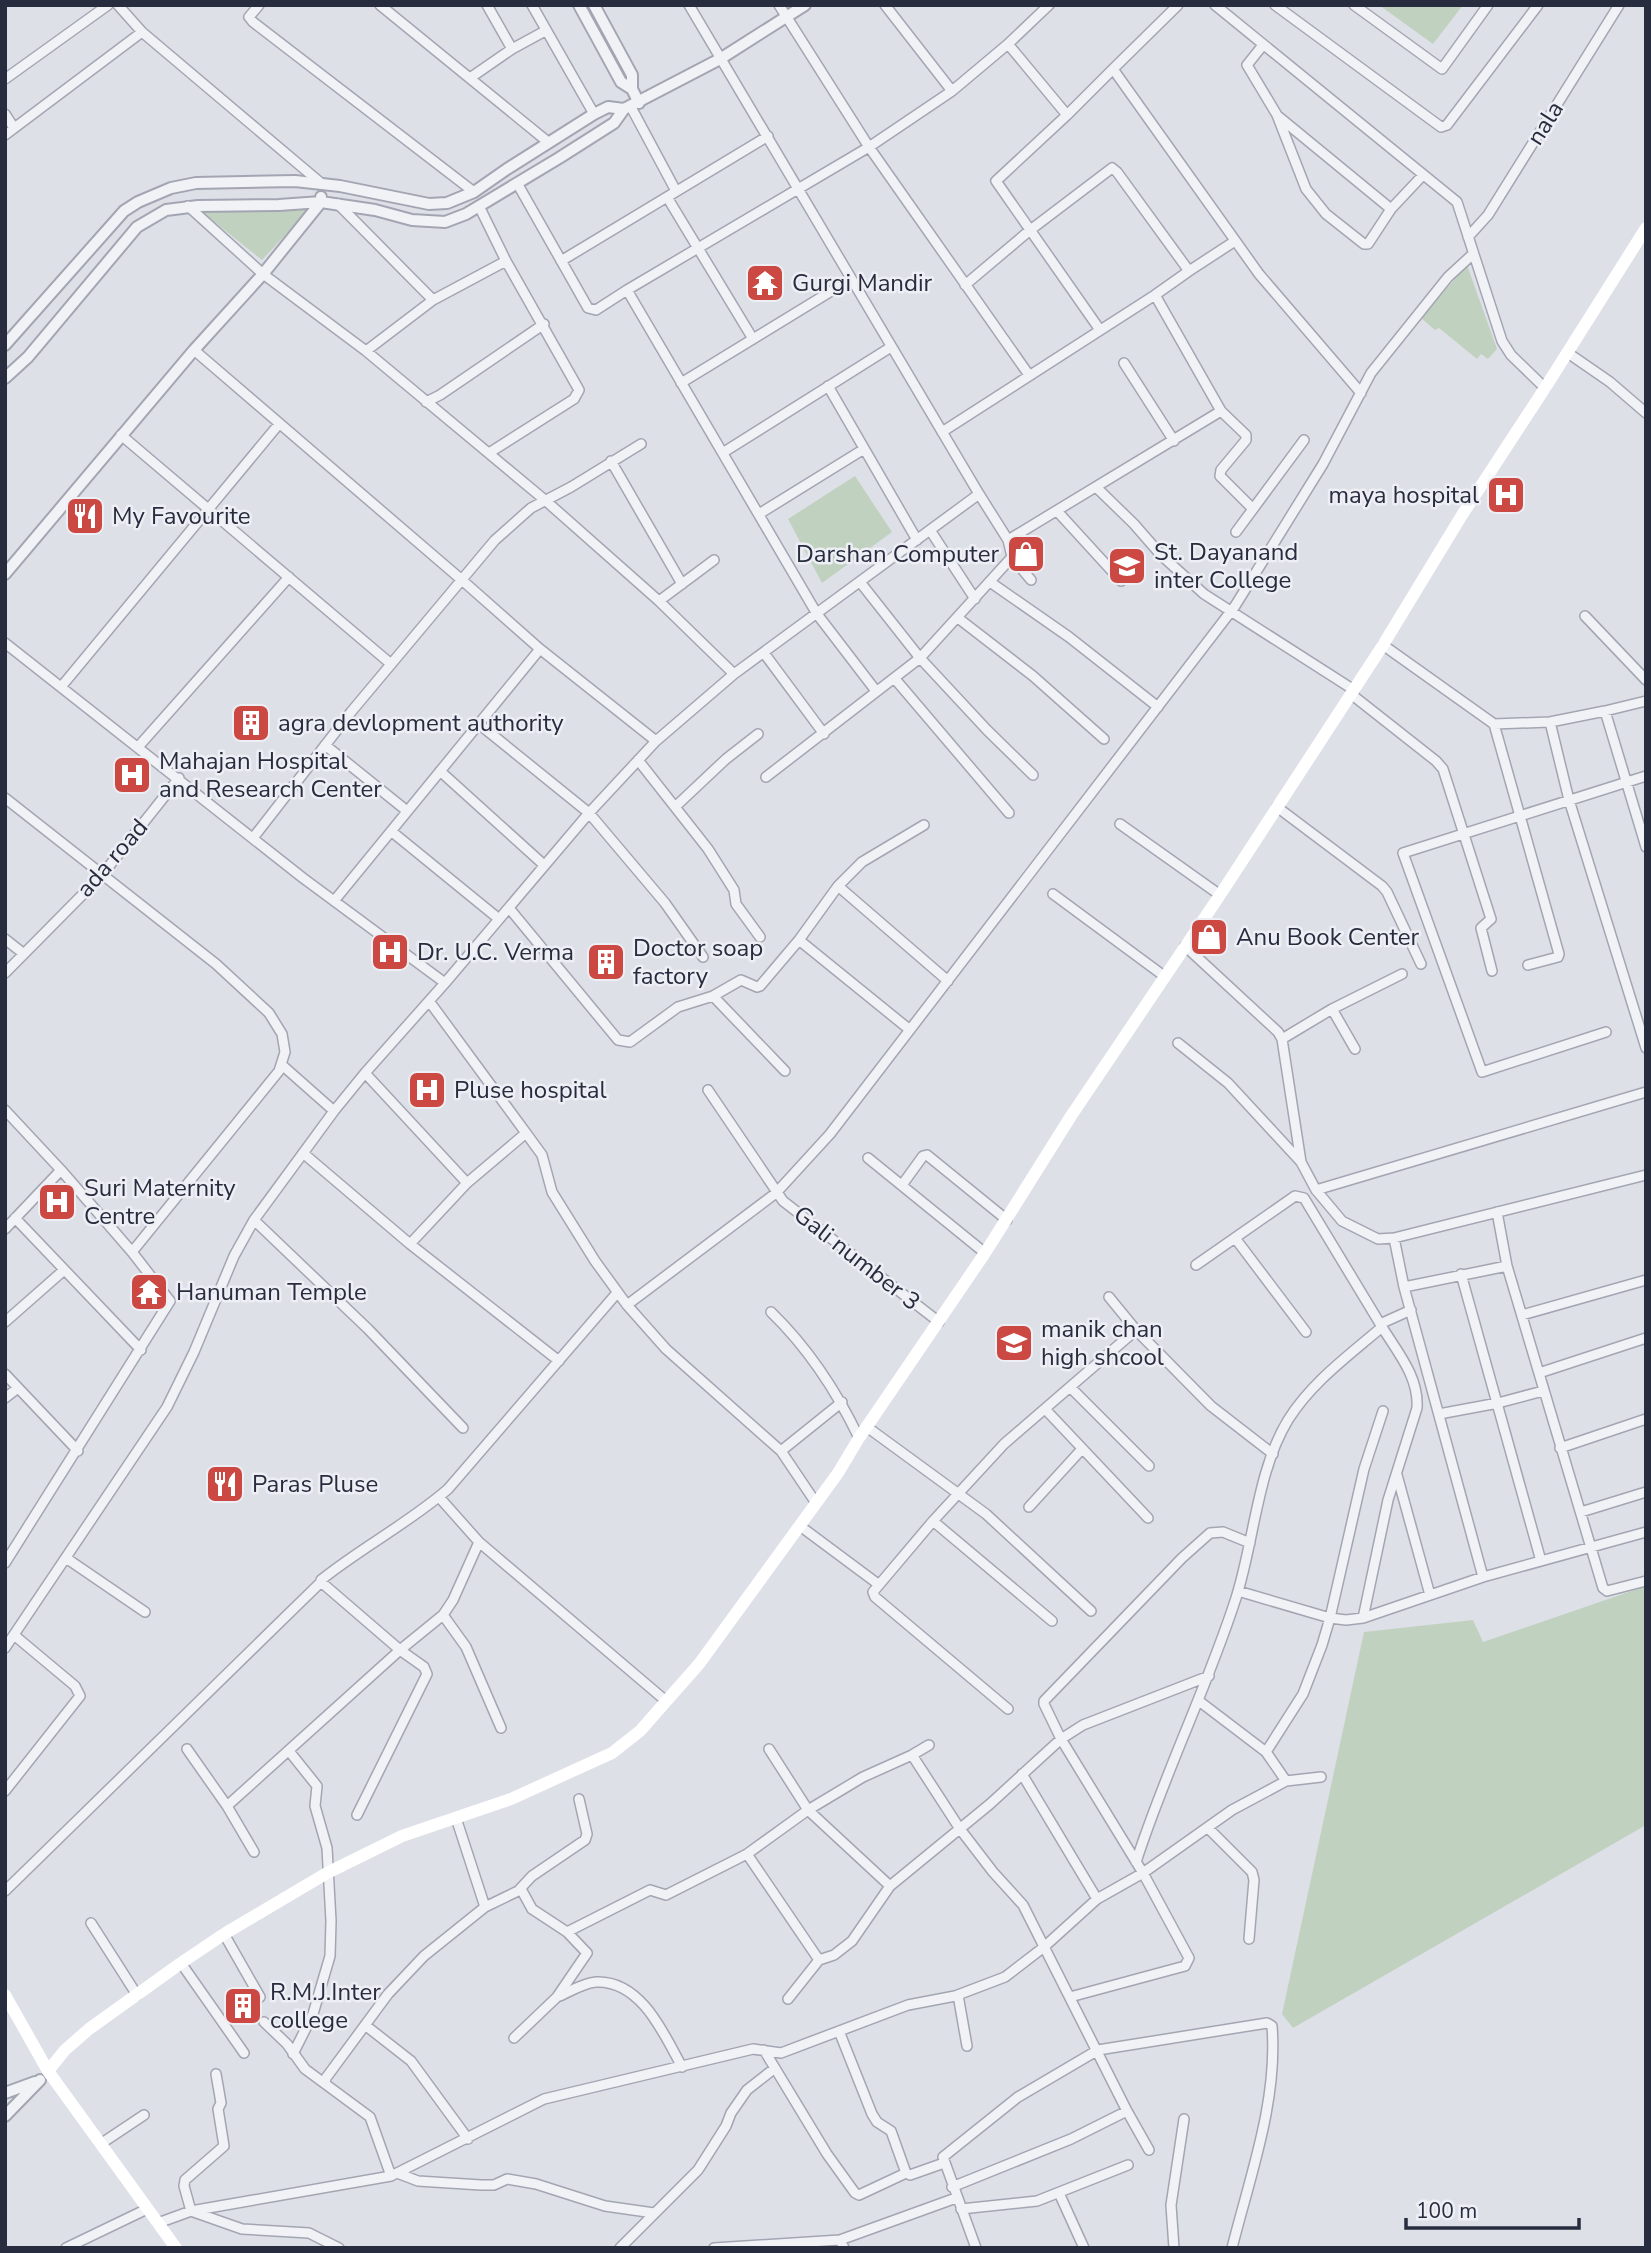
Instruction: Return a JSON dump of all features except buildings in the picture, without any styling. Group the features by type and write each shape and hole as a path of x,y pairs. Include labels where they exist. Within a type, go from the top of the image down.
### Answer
{"main road":[{"path":"44,2076 65,2050 89,2029 224,1934 327,1872 402,1836 511,1799 612,1753 640,1731 699,1664 817,1503 1007,1220 1071,1116 1220,895 1383,645 1462,515 1646,228"},
{"path":"5,1995 44,2076 102,2143 176,2248"}],"street":[{"path":"5,79 108,5"},
{"path":"118,5 142,32 322,184"},
{"path":"259,5 249,17 253,22 474,192"},
{"path":"380,5 548,142"},
{"path":"487,5 512,49"},
{"path":"531,5 594,114"},
{"path":"579,5 621,82 632,89"},
{"path":"594,5 632,75 631,106 676,191"},
{"path":"689,5 1008,540 1012,557 1031,580"},
{"path":"779,5 869,147 1029,375"},
{"path":"5,378 28,357 138,227 166,210 188,206 321,202 436,223 460,216 614,123 631,106 720,60 805,5"},
{"path":"885,5 952,91"},
{"path":"517,183 590,309 597,310 869,147 952,91 1008,44 1048,5"},
{"path":"1100,330 996,181 1067,116 1178,5"},
{"path":"1215,5 1459,204 1502,341 1511,355 1545,388"},
{"path":"1275,5 1441,127 1447,125 1538,5"},
{"path":"1354,5 1442,69 1488,5"},
{"name":"nala","path":"626,1306 772,1187 831,1134 1158,707 1232,610 1323,464 1371,373 1448,277 1619,5"},
{"path":"470,78 512,49 545,31"},
{"path":"5,135 142,32"},
{"path":"1008,44 1067,116"},
{"path":"1263,45 1247,65 1278,115 1307,189 1326,214 1364,244 1370,242 1391,209 1423,175"},
{"path":"1113,69 1259,274 1361,393"},
{"path":"5,345 124,211 171,188 196,183 295,181 429,204 447,203 474,192 594,114 608,107 631,106"},
{"path":"5,114 14,128"},
{"path":"1278,115 1391,209"},
{"path":"561,261 768,136"},
{"path":"965,285 1029,231 1112,168 1189,271"},
{"path":"5,574 194,349 263,274 321,202 322,184"},
{"path":"667,197 753,339"},
{"path":"338,204 433,300"},
{"path":"480,205 506,261 579,390 578,395 489,453"},
{"path":"188,206 263,274 366,351 546,500 659,601 734,674"},
{"path":"942,432 1235,241"},
{"path":"366,351 433,300 506,261"},
{"path":"681,383 851,279"},
{"path":"627,290 817,614 876,691"},
{"path":"1155,295 1221,411 1246,435 1246,440 1220,470 1221,479 1253,509"},
{"path":"426,402 544,324"},
{"path":"724,452 891,347"},
{"path":"194,349 540,649 656,741"},
{"path":"1568,353 1610,382 1646,413"},
{"path":"1124,363 1174,441"},
{"path":"828,386 917,540"},
{"path":"1008,540 1221,411"},
{"path":"61,687 279,424"},
{"path":"121,435 391,664"},
{"path":"1236,532 1304,440"},
{"path":"253,838 391,664 495,540 531,508 641,443"},
{"path":"759,514 864,449"},
{"path":"611,461 682,584"},
{"path":"1096,487 1181,575 1204,594 1232,610 1352,692 1436,761 1447,778 1491,919 1482,925 1482,928 1492,971"},
{"path":"5,1648 167,1408 194,1352 234,1256 254,1220 365,1073 589,813 656,741 734,674 979,494"},
{"path":"1057,511 1121,581"},
{"path":"930,530 975,599"},
{"path":"766,778 920,658 1012,557"},
{"path":"659,601 714,560"},
{"path":"138,747 289,577"},
{"path":"860,582 920,658 1033,775"},
{"path":"990,582 1069,637 1158,707"},
{"path":"1585,616 1646,680"},
{"path":"958,618 1033,676 1104,739"},
{"path":"5,643 334,901 445,983"},
{"path":"1383,645 1494,724 1550,722 1646,701"},
{"path":"334,901 540,649"},
{"path":"764,653 824,734"},
{"path":"895,679 1009,813"},
{"path":"1605,711 1646,847"},
{"path":"1550,722 1569,800 1646,1048"},
{"path":"478,724 589,813 666,903 703,957"},
{"path":"1494,724 1559,954 1558,957 1528,965"},
{"path":"675,807 726,759 758,734"},
{"path":"325,746 407,811"},
{"path":"638,760 708,849 734,890 736,904 760,937"},
{"path":"440,771 544,865"},
{"path":"1606,1032 1485,1072 1480,1070 1403,855 1405,850 1646,776"},
{"name":"ada road","path":"5,973 102,875 179,778"},
{"path":"5,798 216,964 269,1013 282,1034 285,1052 282,1065 132,1252"},
{"path":"1277,807 1382,886 1421,964"},
{"path":"1120,824 1220,895"},
{"path":"509,908 618,1040 622,1043 630,1042 678,1007 713,996 741,980 760,986 799,940 838,886 862,862 924,825"},
{"path":"391,831 499,919"},
{"path":"838,886 948,981"},
{"path":"1053,894 1164,976"},
{"path":"5,939 24,954"},
{"path":"799,940 910,1030"},
{"path":"1185,946 1275,1027 1282,1039 1301,1161"},
{"path":"1282,1039 1332,1009 1402,974"},
{"path":"713,996 785,1071"},
{"path":"429,1001 542,1155 552,1192 626,1306 666,1349 781,1451 817,1503"},
{"path":"1332,1009 1355,1049"},
{"path":"1178,1044 1228,1083 1301,1161 1316,1190 1342,1222 1378,1239 1394,1238 1646,1175"},
{"path":"282,1065 334,1111"},
{"path":"365,1073 467,1183"},
{"name":"Gali number 3","path":"708,1090 783,1201 939,1322"},
{"path":"1316,1190 1646,1092"},
{"path":"5,1110 132,1252 170,1301 5,1563"},
{"path":"410,1244 467,1183 526,1133"},
{"path":"303,1153 410,1244 559,1361"},
{"path":"902,1185 923,1156 927,1155 1007,1220"},
{"path":"868,1158 985,1253"},
{"path":"5,1228 61,1170"},
{"path":"1196,1265 1295,1196 1304,1198 1406,1366 1418,1394 1417,1408 1396,1473 1363,1618"},
{"path":"1497,1212 1507,1266 1603,1588 1607,1591 1646,1581"},
{"path":"15,1218 141,1350"},
{"path":"254,1220 368,1329 463,1428"},
{"path":"1235,1238 1306,1332"},
{"path":"1394,1238 1404,1287 1483,1577"},
{"path":"1404,1287 1507,1266"},
{"path":"5,1322 64,1270"},
{"path":"1461,1274 1541,1560"},
{"path":"1522,1315 1646,1280"},
{"path":"5,1891 326,1586 348,1558 445,1504 483,1450 617,1293"},
{"path":"1109,1297 1136,1330 1211,1406 1273,1454"},
{"path":"1136,1862 1152,1814 1209,1676 1238,1591 1273,1454 1287,1422 1313,1385 1381,1326 1411,1310"},
{"path":"771,1312 810,1353 863,1433 960,1493 1009,1533 1091,1611"},
{"path":"1008,1709 875,1597 873,1592 933,1521 1004,1444 1136,1330"},
{"path":"1539,1373 1646,1338"},
{"path":"5,1374 78,1451"},
{"path":"1070,1387 1149,1466"},
{"path":"5,1398 18,1388"},
{"path":"1439,1414 1543,1391"},
{"path":"781,1451 842,1402"},
{"path":"1045,1409 1148,1518"},
{"path":"1266,1752 1303,1694 1322,1645 1364,1469 1382,1411"},
{"path":"1560,1448 1646,1419"},
{"path":"1028,1507 1083,1449"},
{"path":"1396,1473 1430,1595"},
{"path":"1581,1512 1646,1492"},
{"path":"445,1504 479,1542 666,1701"},
{"path":"933,1521 1052,1621"},
{"path":"800,1526 878,1584"},
{"path":"1070,1997 1185,1966 1187,1954 1143,1872 1060,1739 1044,1701 1182,1558 1210,1533 1223,1532 1250,1543"},
{"path":"1238,1591 1330,1618 1363,1618 1483,1577 1646,1532"},
{"path":"227,1806 400,1650 443,1615 453,1600 479,1542"},
{"path":"66,1558 145,1612"},
{"path":"326,1586 400,1650 424,1667 427,1674 357,1815"},
{"path":"443,1615 466,1647 501,1728"},
{"path":"5,1791 80,1696 75,1686 14,1635"},
{"path":"788,1999 819,1960 834,1955 852,1941 890,1886 960,1829 1060,1739 1083,1725 1209,1676"},
{"path":"1199,1701 1266,1752 1286,1781"},
{"path":"566,1932 650,1890 666,1895 747,1854 808,1810 863,1777 929,1745"},
{"path":"187,1749 227,1806 254,1852"},
{"path":"769,1749 808,1810 890,1886"},
{"path":"289,1751 317,1786 315,1806 326,1839 331,1921 329,1961 313,2014 293,2054"},
{"path":"912,1755 960,1829 1023,1905 1098,2050 1126,2111 1149,2150"},
{"path":"1022,1774 1097,1899"},
{"path":"158,2223 191,2211 394,2175 544,2099 753,2049 781,2053 908,2006 958,1995 1005,1977 1044,1947 1097,1899 1143,1872 1232,1810 1286,1781 1321,1777"},
{"path":"325,2083 387,1994 424,1956 485,1908 520,1888 532,1876 587,1838 579,1799"},
{"path":"456,1818 485,1908"},
{"path":"1208,1828 1252,1872 1254,1880 1249,1938"},
{"path":"747,1854 819,1960"},
{"path":"514,2038 557,1997 586,1956 585,1948 533,1909 520,1888"},
{"path":"91,1923 137,1995"},
{"path":"224,1934 260,1997"},
{"path":"181,1963 244,2053"},
{"path":"557,1997 595,1982 628,1992 657,2020 682,2067"},
{"path":"958,1995 967,2046"},
{"path":"264,2022 305,2069 370,2117 394,2175"},
{"path":"976,2248 944,2163 945,2154 1018,2097 1098,2050 1267,2023 1271,2024 1273,2046 1266,2114 1232,2248"},
{"path":"365,2025 411,2061 468,2139"},
{"path":"839,2031 873,2114 877,2122 891,2131 906,2173"},
{"path":"764,2050 827,2154 855,2193 859,2195 906,2173 910,2175 944,2163"},
{"path":"620,2248 698,2170 747,2090 775,2068"},
{"path":"191,2211 184,2186 185,2180 224,2146 216,2074"},
{"path":"5,2093 44,2076"},
{"path":"5,2116 44,2076"},
{"path":"953,2187 1071,2139 1126,2111"},
{"path":"102,2143 144,2115"},
{"path":"1174,2248 1171,2205 1184,2119"},
{"path":"961,2209 992,2204 1027,2204 1128,2165"},
{"path":"394,2175 418,2181 481,2185 494,2185 506,2179 536,2184 605,2206 654,2213"},
{"path":"1059,2193 1084,2248"},
{"path":"714,2248 842,2244 956,2198"},
{"path":"66,2248 147,2209"},
{"path":"191,2211 243,2229 309,2233 339,2248"}],"green space":[{"path":"1379,5 1463,5 1433,44"},
{"path":"312,206 262,260 202,212"},
{"path":"1467,265 1497,349 1488,359 1481,354 1477,359 1439,328 1435,330 1421,318"},
{"path":"855,476 892,532 822,583 788,519"},
{"path":"1646,1586 1646,1825 1293,2028 1282,2014 1364,1632 1473,1620 1483,1642"}],"place":[{"name":"Gurgi Mandir","path":"765,283"},
{"name":"maya hospital","path":"1506,495"},
{"name":"My Favourite","path":"85,516"},
{"name":"Darshan Computer","path":"1026,554"},
{"name":"St. Dayanand inter College","path":"1127,566"},
{"name":"agra devlopment authority","path":"251,723"},
{"name":"Mahajan Hospital and Research Center","path":"132,775"},
{"name":"Anu Book Center","path":"1209,937"},
{"name":"Dr. U.C. Verma","path":"390,952"},
{"name":"Doctor soap factory","path":"606,962"},
{"name":"Pluse hospital","path":"427,1090"},
{"name":"Suri Maternity Centre","path":"57,1202"},
{"name":"Hanuman Temple","path":"149,1292"},
{"name":"manik chan high shcool","path":"1014,1343"},
{"name":"Paras Pluse","path":"225,1484"},
{"name":"R.M.J.Inter college","path":"243,2006"}]}
